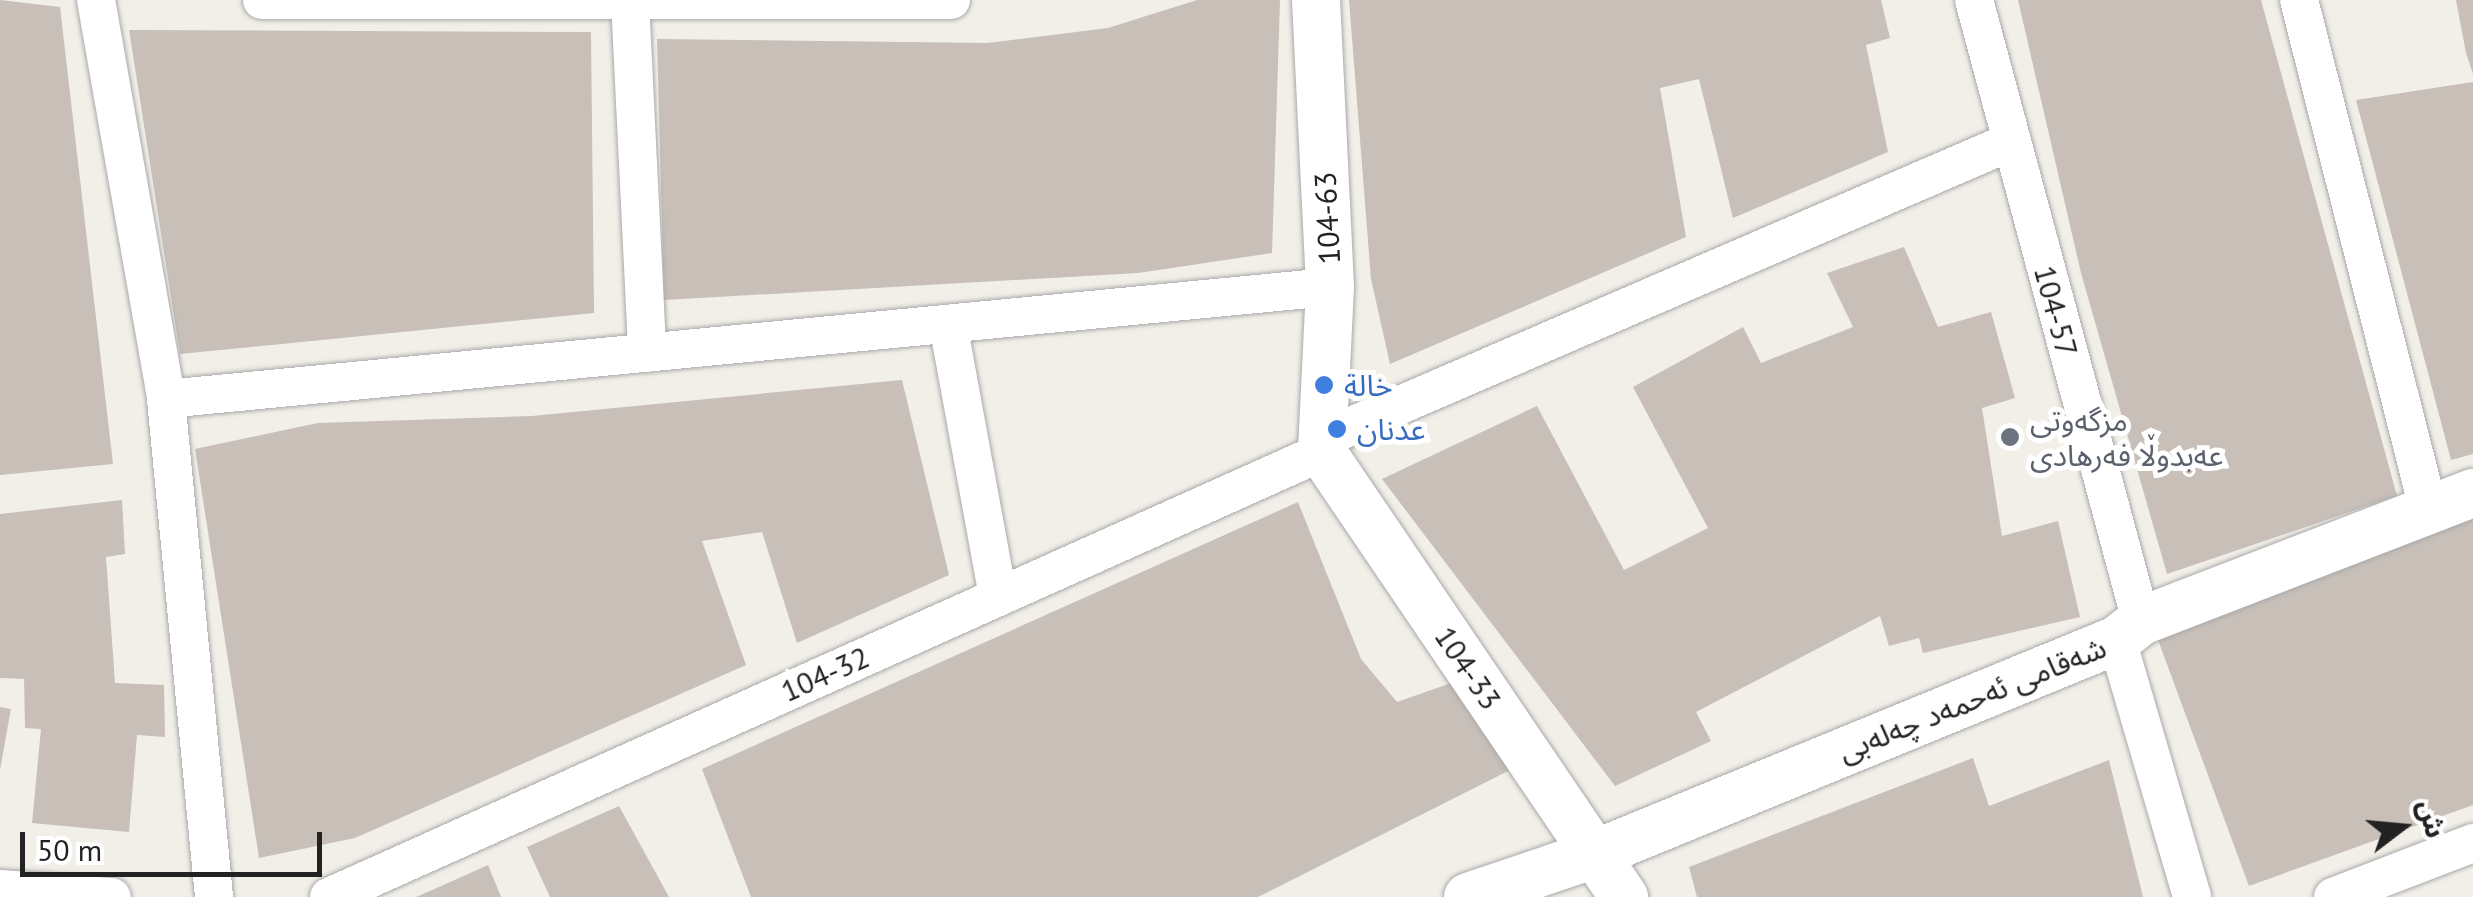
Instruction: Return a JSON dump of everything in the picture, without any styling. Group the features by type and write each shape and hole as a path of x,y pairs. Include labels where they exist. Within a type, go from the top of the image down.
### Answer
{"street":[{"path":"96,0 166,399 214,897"},
{"path":"262,0 951,0"},
{"name":"104-63","path":"1316,0 1330,287 1324,444"},
{"name":"104-57","path":"1974,0 2192,897"},
{"path":"2299,0 2428,508"},
{"path":"630,3 647,352"},
{"name":"104-32","path":"329,897 998,596 1324,444 2010,142"},
{"path":"166,399 1330,287"},
{"path":"948,324 998,596"},
{"name":"104-33","path":"1324,444 1624,897"},
{"name":"شەقامی ئەحمەد چەلەبی","path":"1468,897 1594,854 2129,630 2473,493"},
{"path":"2333,897 2473,843"},
{"path":"0,889 112,897"}],"building":[{"path":"0,0 60,7 113,464 0,475"},
{"path":"1197,0 1280,0 1272,253 1138,273 664,300 657,39 987,43 1108,28"},
{"path":"1349,0 1881,0 1890,38 1866,45 1888,152 1733,218 1699,79 1660,88 1686,237 1390,364 1371,279"},
{"path":"2018,0 2261,0 2397,496 2167,574 2081,273"},
{"path":"2456,0 2473,0 2473,74 2466,53"},
{"path":"129,30 591,32 594,313 180,354"},
{"path":"2473,82 2473,454 2451,460 2356,100"},
{"path":"1904,247 1938,327 1991,312 2015,398 1982,408 2002,536 2058,521 2080,617 1923,653 1919,638 1889,646 1880,616 1696,712 1711,741 1615,786 1382,479 1537,406 1624,570 1708,528 1633,387 1743,327 1761,363 1853,327 1827,273"},
{"path":"902,380 949,575 797,643 762,532 702,541 746,665 355,838 259,858 195,449 318,423 532,416"},
{"path":"122,500 125,554 106,557 115,683 164,685 165,737 137,735 129,832 32,823 41,729 25,728 24,679 0,678 0,514"},
{"path":"1298,502 1361,659 1397,702 1454,682 1516,767 1258,897 751,897 702,769"},
{"path":"2473,513 2473,805 2249,886 2158,640"},
{"path":"0,707 11,709 0,770"},
{"path":"1973,758 1989,806 2109,760 2143,897 1697,897 1689,867"},
{"path":"619,806 669,897 550,897 527,847"},
{"path":"488,865 501,897 416,897 439,887"}],"place":[{"name":"خالة","path":"1324,385"},
{"name":"عدنان","path":"1337,429"},
{"name":"مزگەوتی عەبدوڵا فەرهادی","path":"2010,437"}]}
